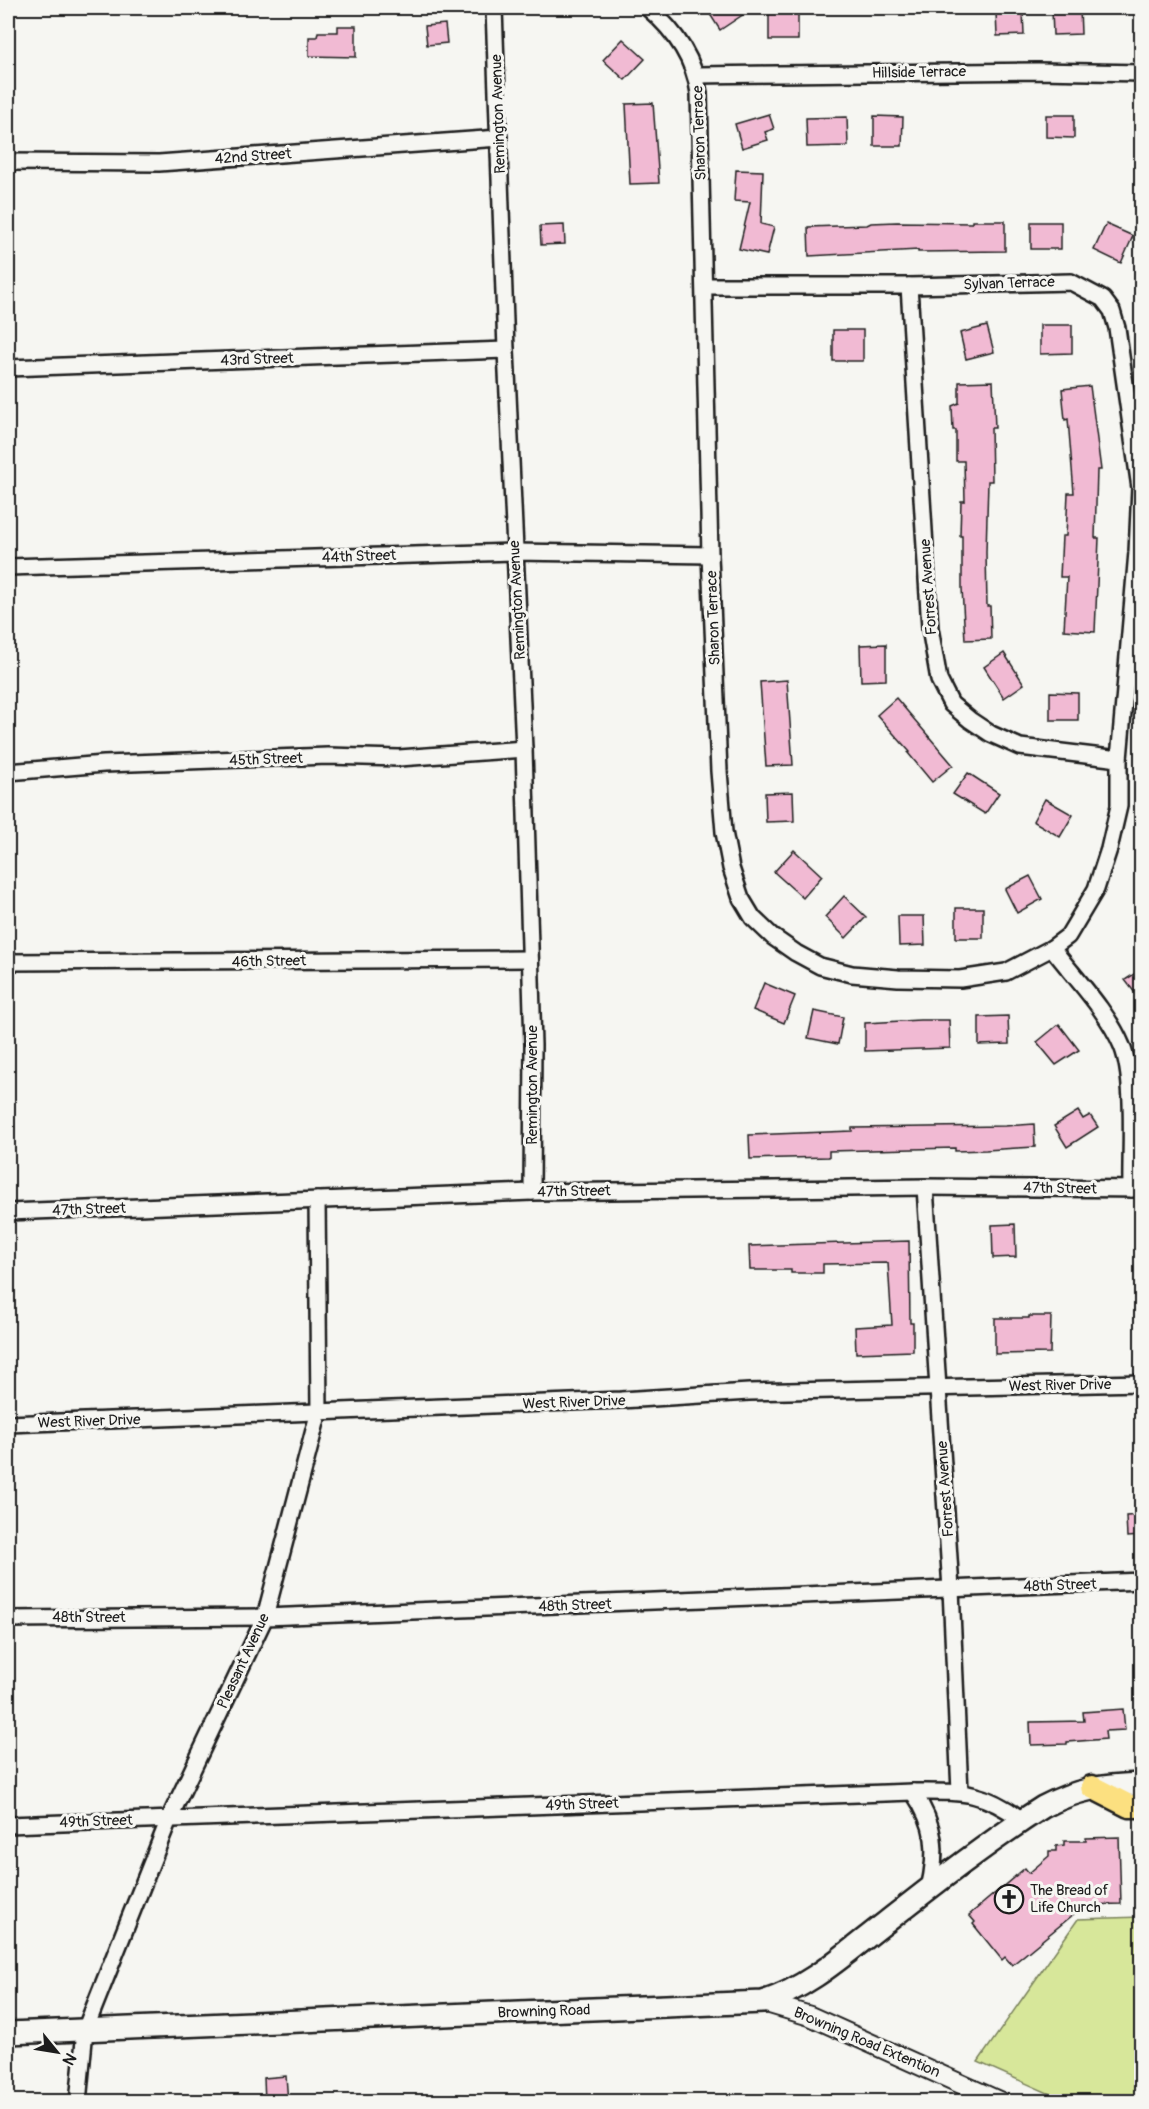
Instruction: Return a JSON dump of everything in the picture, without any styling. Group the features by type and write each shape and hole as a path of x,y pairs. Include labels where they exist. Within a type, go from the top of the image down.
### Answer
{"main road":[{"path":"1022,1820 1058,1799 1092,1787 1142,1784"},
{"path":"1092,1787 1129,1806 1142,1806"},
{"name":"Browning Road","path":"8,2033 763,2002 792,1992 824,1970 1022,1820"}],"street":[{"name":"Remington Avenue","path":"494,8 514,552 524,749 533,1045 532,1192"},
{"name":"Sharon Terrace","path":"648,8 665,22 683,48 696,75 699,93 710,555 719,760 724,832 731,868 741,898 753,918 773,937 796,953 820,966 852,974 898,978 960,979 1006,972 1052,948"},
{"name":"Hillside Terrace","path":"696,75 1038,71 1142,73"},
{"name":"42nd Street","path":"8,162 159,163 499,138"},
{"name":"Sylvan Terrace","path":"704,286 909,286 1071,282 1103,299 1112,311 1117,328 1140,488 1137,552 1119,759 1119,806 1109,849 1096,889 1068,936 1052,948"},
{"name":"Forrest Avenue","path":"909,286 930,628 939,680 951,704 970,720 991,734 1020,747 1119,759"},
{"name":"43rd Street","path":"8,368 506,350"},
{"name":"44th Street","path":"8,567 514,552 710,555"},
{"name":"45th Street","path":"8,772 104,764 328,756 399,758 524,749"},
{"path":"1052,948 1106,1017 1122,1045 1130,1088 1136,1189"},
{"name":"46th Street","path":"8,962 530,959"},
{"name":"Forrest Avenue","path":"925,1187 951,1589 960,1792"},
{"name":"47th Street","path":"8,1212 532,1192 925,1187 1136,1189"},
{"name":"Pleasant Avenue","path":"78,2102 85,2030 169,1819 265,1617 319,1411 317,1200"},
{"name":"West River Drive","path":"8,1424 621,1400 749,1392 1142,1383"},
{"name":"48th Street","path":"8,1618 265,1617 1142,1581"},
{"path":"913,1792 926,1815 933,1835 936,1854 929,1889"},
{"name":"49th Street","path":"8,1825 913,1792 974,1794 998,1803 1022,1820"},
{"name":"Browning Road Extention","path":"763,2002 810,2016 1001,2101"}],"green space":[{"path":"1141,1917 1141,2101 1066,2101 978,2062 1078,1919"}],"building":[{"path":"706,8 753,8 720,30"},
{"path":"1080,8 1081,34 1053,35 1052,9"},
{"path":"1023,11 1024,35 997,36 996,12"},
{"path":"769,12 798,12 798,40 769,40"},
{"path":"445,24 447,43 427,45 425,26"},
{"path":"338,26 356,26 356,57 309,56 309,37 317,37 318,32 338,32"},
{"path":"623,39 645,59 625,80 603,60"},
{"path":"653,103 659,183 630,184 626,104"},
{"path":"769,114 774,129 765,132 768,140 742,148 735,124"},
{"path":"1046,115 1074,115 1074,138 1046,137"},
{"path":"874,116 903,117 902,146 874,146"},
{"path":"847,117 848,146 807,147 806,118"},
{"path":"736,170 763,171 761,224 774,227 767,255 739,249 750,202 734,201"},
{"path":"972,221 1005,221 1005,251 918,252 918,250 809,256 808,227 897,222 972,223"},
{"path":"1031,222 1061,222 1061,249 1031,249"},
{"path":"1106,224 1133,236 1121,263 1094,250"},
{"path":"564,225 565,244 541,245 540,226"},
{"path":"1040,325 1072,325 1072,353 1040,354"},
{"path":"987,326 994,352 966,359 960,333"},
{"path":"833,330 863,330 863,361 833,361"},
{"path":"993,381 995,428 991,428 992,481 988,481 986,552 987,606 990,606 991,639 965,640 962,536 960,536 961,501 965,501 964,461 956,461 956,430 953,430 952,406 959,403 959,382"},
{"path":"1090,386 1101,470 1097,470 1095,538 1099,538 1095,632 1064,630 1067,577 1060,577 1062,536 1066,536 1068,493 1074,493 1068,419 1065,420 1062,389"},
{"path":"886,644 886,680 861,681 860,645"},
{"path":"1004,653 1024,684 1004,698 984,667"},
{"path":"787,680 793,765 766,766 760,682"},
{"path":"1050,692 1078,693 1078,720 1050,720"},
{"path":"896,698 953,765 932,782 908,753 910,752 877,715"},
{"path":"968,773 999,793 985,814 953,794"},
{"path":"793,792 794,821 766,822 765,793"},
{"path":"1045,799 1073,815 1060,837 1033,821"},
{"path":"794,850 822,876 803,898 774,872"},
{"path":"1030,876 1042,899 1017,913 1005,889"},
{"path":"844,896 866,917 846,938 825,917"},
{"path":"956,908 983,908 983,938 956,938"},
{"path":"898,916 924,916 925,945 899,946"},
{"path":"1142,969 1142,1002 1125,980"},
{"path":"764,983 795,996 784,1023 753,1010"},
{"path":"814,1011 843,1017 838,1044 808,1038"},
{"path":"1008,1016 1009,1044 979,1045 979,1017"},
{"path":"949,1020 950,1048 865,1051 865,1023"},
{"path":"1059,1024 1079,1050 1056,1065 1037,1042"},
{"path":"1078,1111 1083,1119 1090,1115 1098,1127 1067,1147 1054,1126"},
{"path":"1034,1124 1035,1147 955,1151 955,1148 829,1151 829,1157 750,1159 749,1135 852,1131 852,1128"},
{"path":"1015,1224 1016,1257 993,1258 992,1225"},
{"path":"909,1241 910,1323 913,1323 913,1351 856,1353 855,1327 892,1325 888,1263 823,1264 823,1273 750,1270 749,1246"},
{"path":"1029,1316 1051,1316 1050,1353 995,1354 995,1318 1029,1318"},
{"path":"1142,1515 1142,1536 1127,1537 1126,1516"},
{"path":"1123,1709 1125,1730 1105,1731 1106,1739 1067,1742 1067,1744 1031,1745 1030,1722 1084,1721 1083,1712"},
{"path":"1119,1837 1121,1904 1085,1905 1012,1965 1005,1957 1002,1960 973,1924 975,1922 969,1915 1025,1868 1029,1873 1049,1856 1049,1851 1056,1851 1056,1846 1064,1845 1064,1841"},
{"path":"286,2076 288,2102 265,2102 264,2078"}],"place":[{"name":"The Bread of Life Church","path":"1009,1899"}]}
